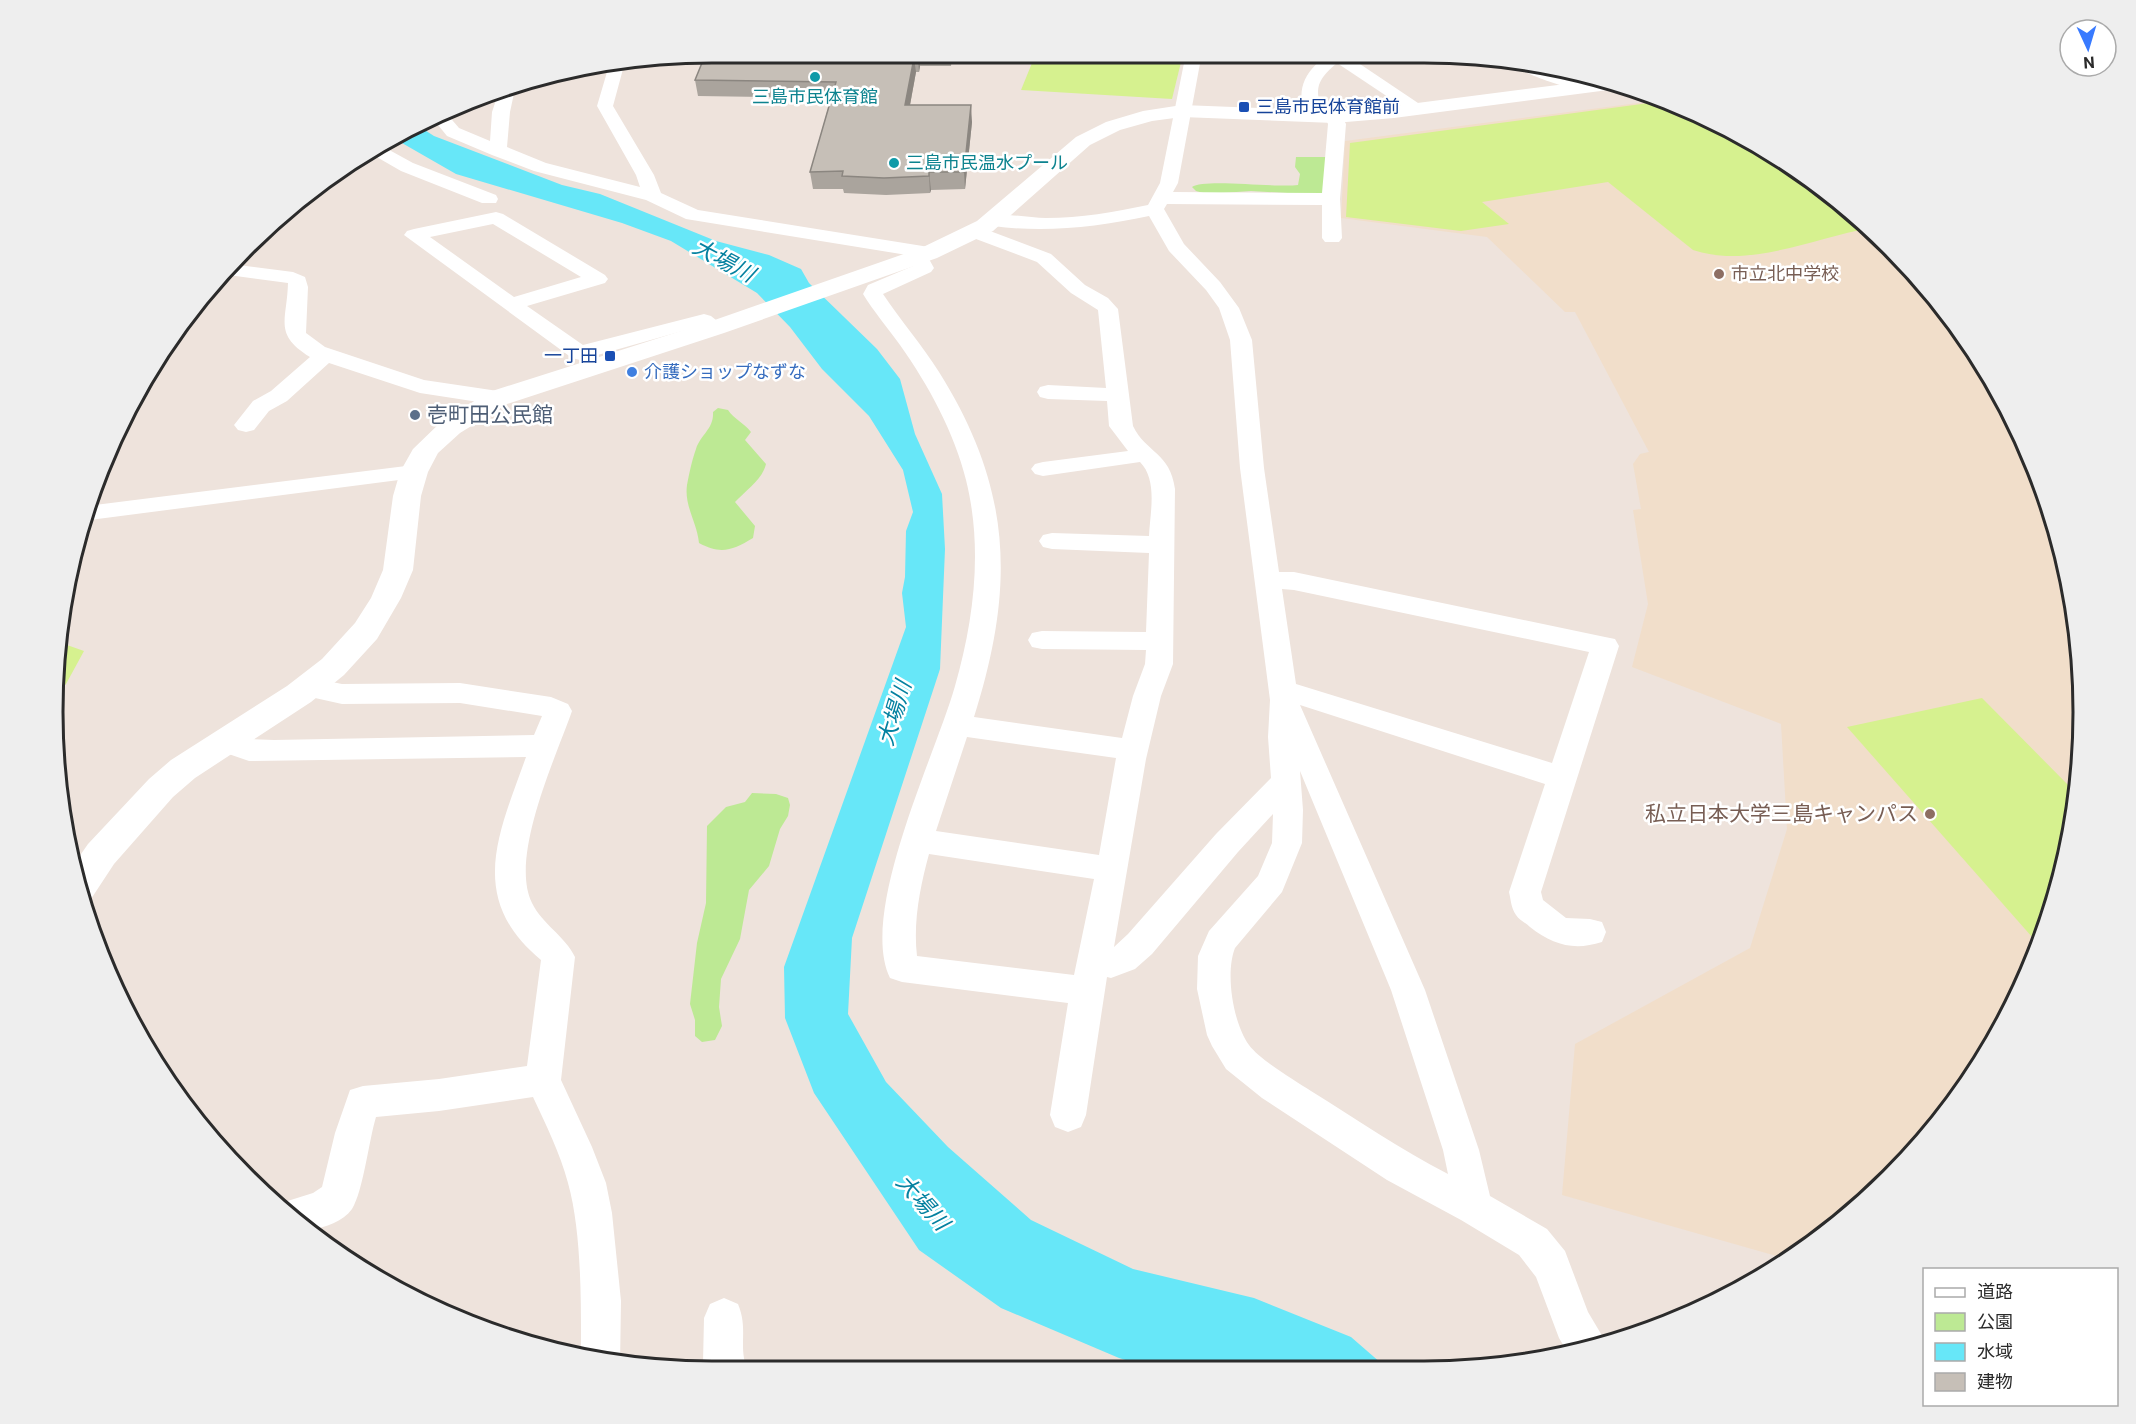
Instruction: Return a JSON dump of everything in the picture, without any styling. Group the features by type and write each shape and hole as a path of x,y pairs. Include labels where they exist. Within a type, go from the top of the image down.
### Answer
{"street":[{"path":"1158,203 1169,183 1191,63"},
{"path":"1327,63 1311,77 1309,86 1310,104 1337,124 1331,199 1332,238"},
{"path":"1348,63 1418,109"},
{"path":"616,71 605,106 645,175 654,196"},
{"path":"1550,75 1585,87"},
{"path":"85,879 101,854 160,788 183,769 307,687 333,667 366,631 386,598 398,570 407,496 414,472 427,449 438,437 498,398 716,328 923,254 984,226 1083,141 1113,126 1150,115 1182,111 1325,117 1418,109 1595,86"},
{"path":"498,151 501,112 506,96"},
{"path":"443,122 453,132 540,167 654,196 693,214 923,254"},
{"path":"382,153 407,167 489,199"},
{"path":"984,226 1104,219 1158,203 1331,199"},
{"path":"1158,203 1176,248 1213,286 1229,308 1241,340 1252,468 1284,696 1282,737 1288,810 1287,843 1271,883 1221,941 1215,956 1214,989 1224,1035 1238,1058 1275,1087 1400,1168 1474,1207 1533,1242 1544,1253 1551,1265 1573,1324 1584,1341"},
{"path":"511,304 598,279 496,218 414,235 463,270 580,353 704,320 716,328"},
{"path":"984,226 1044,258 1070,283 1101,302 1108,309 1121,426 1125,437 1146,454 1160,472 1163,489 1159,664 1133,750 1095,961 1087,992 1068,1115"},
{"path":"923,254 924,268 875,290 873,294 901,331 955,418 978,474 985,505 989,541 983,624 973,671 918,840 903,900 900,925 902,968 1087,992"},
{"path":"237,271 293,278 298,281 295,333 301,342 324,356 420,386 498,398"},
{"path":"246,425 261,406 279,396 324,356"},
{"path":"1048,392 1118,395"},
{"path":"1043,469 1146,454"},
{"path":"94,513 414,472"},
{"path":"1052,541 1161,545"},
{"path":"1268,580 1309,584 1605,646 1525,892 1532,912 1559,932 1590,932"},
{"path":"1042,640 1160,641"},
{"path":"307,687 342,694 460,693 551,707 558,711 516,836 508,875 510,892 526,921 558,957 543,1080 574,1147 594,1213 601,1301 601,1351"},
{"path":"1284,696 1298,694 1563,778"},
{"path":"1284,696 1408,990 1461,1150 1474,1207"},
{"path":"955,725 1133,750"},
{"path":"227,742 249,750 274,751 545,746"},
{"path":"1095,961 1111,964 1124,959 1140,944 1227,843 1285,782"},
{"path":"918,840 1111,869"},
{"path":"302,1214 323,1209 338,1197 363,1102 439,1095 543,1080"},
{"path":"723,1361 724,1318"}],"shaded area":[{"name":"私立日本大学三島キャンパス","path":"1646,102 1711,130 1785,172 1852,224 1883,253 1912,284 1964,351 2006,425 2024,464 2039,503 2061,585 2072,670 2072,754 2067,797 2061,839 2039,921 2006,999 1964,1073 1939,1107 1883,1171 1852,1200 1778,1256 1562,1195 1575,1044 1750,948 1787,829 1781,724 1632,667 1648,604 1633,510 1641,509 1633,464 1640,454 1649,452 1575,312 1565,312 1487,237 1341,218 1345,141"}],"green space":[{"path":"1032,63 1181,63 1172,99 1021,90"},
{"path":"1649,103 1711,130 1785,172 1859,231 1759,254 1714,255 1693,250 1608,182 1482,202 1509,224 1461,231 1346,217 1350,143"},
{"path":"1296,157 1326,157 1323,195 1251,191 1207,194 1196,191 1192,187 1211,183 1298,185 1300,174 1295,167"},
{"path":"718,408 728,410 751,432 745,440 766,464 757,480 735,502 755,526 753,538 727,550 714,549 699,543 687,493 696,449 711,423 713,412"},
{"path":"67,645 84,651 64,686"},
{"path":"1982,698 2068,785 2061,839 2033,938 1847,727"},
{"path":"752,793 776,794 788,798 790,805 788,816 780,829 769,866 749,890 740,939 721,979 719,1007 722,1026 715,1040 702,1042 695,1036 695,1020 690,1004 697,943 706,903 707,826 726,807 745,802"}],"water":[{"name":"大場川","path":"425,130 434,136 562,185 600,194 716,241 769,255 801,269 809,283 877,349 900,379 915,434 942,494 945,549 940,669 852,938 848,1014 886,1082 948,1147 1031,1220 1133,1269 1254,1298 1351,1337 1379,1361 1129,1361 1001,1308 919,1250 814,1093 785,1018 784,967 906,627 902,593 905,577 906,531 913,512 903,470 869,416 822,369 790,327 757,293 671,241 622,223 456,174 401,143"}],"building":[{"path":"702,63 913,63 905,105 971,105 964,172 929,172 929,176 884,178 842,176 843,171 810,172 836,82 695,80"}],"place":[{"name":"三島市民体育館","path":"815,77"},
{"name":"三島市民体育館前","path":"1244,107"},
{"name":"三島市民温水プール","path":"894,163"},
{"name":"市立北中学校","path":"1719,274"},
{"name":"一丁田","path":"610,356"},
{"name":"介護ショップなずな","path":"632,372"},
{"name":"壱町田公民館","path":"415,415"},
{"name":"私立日本大学三島キャンパス","path":"1930,814"}]}
